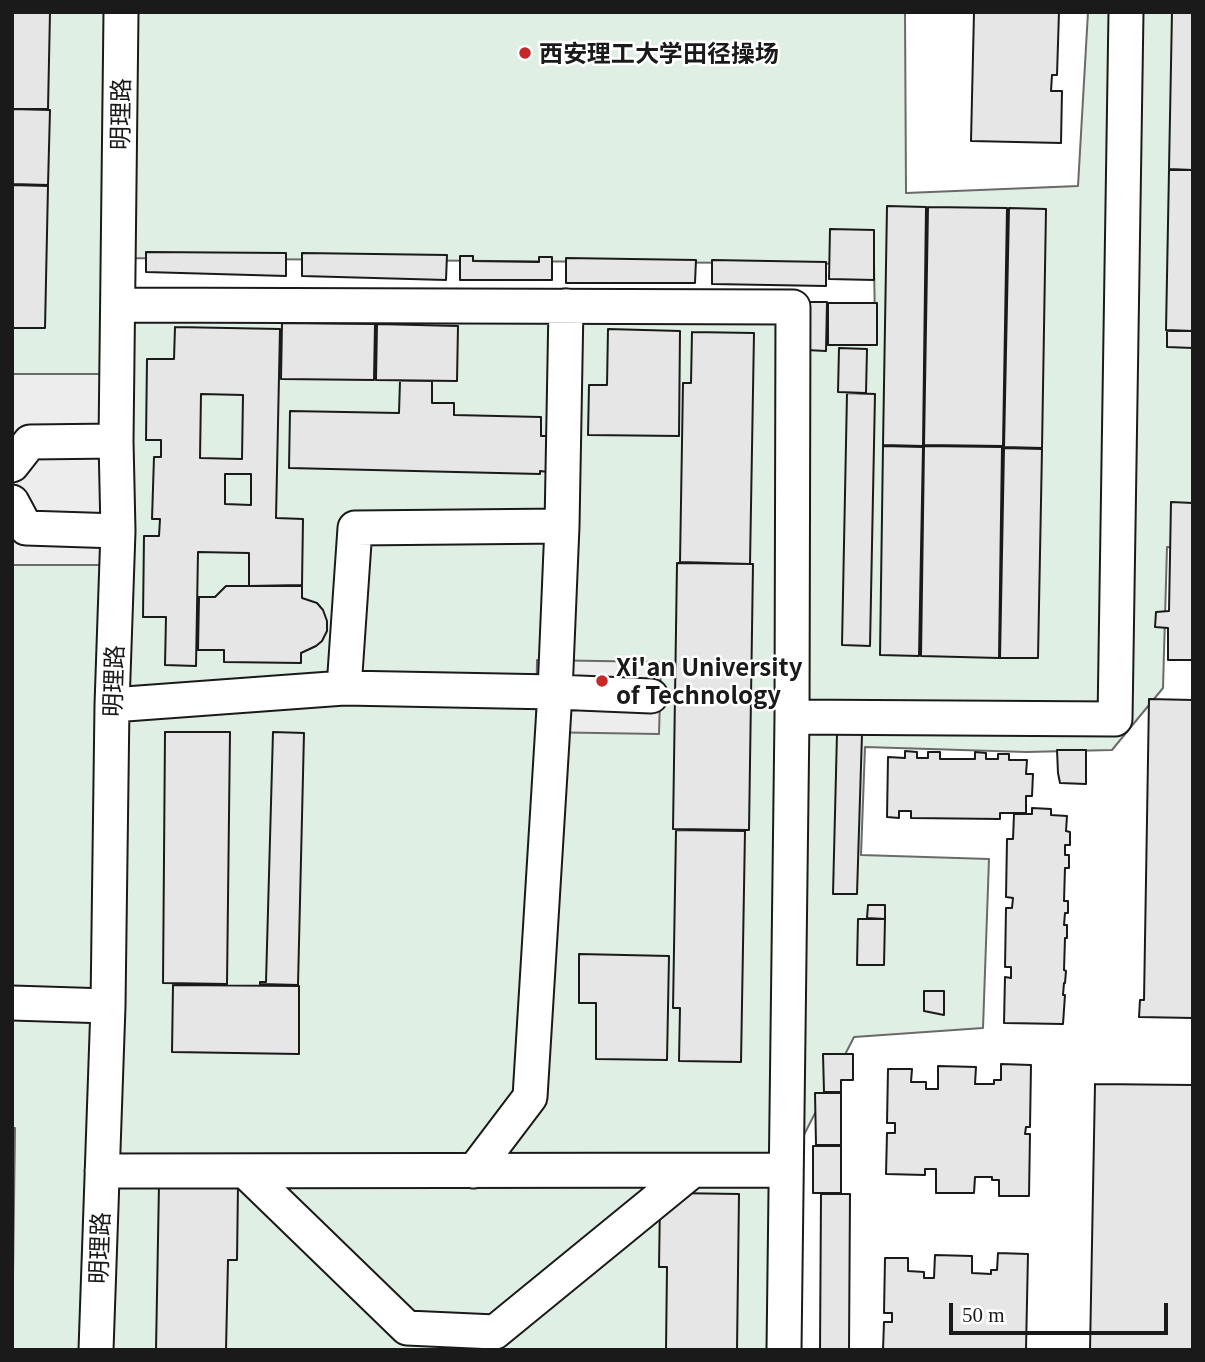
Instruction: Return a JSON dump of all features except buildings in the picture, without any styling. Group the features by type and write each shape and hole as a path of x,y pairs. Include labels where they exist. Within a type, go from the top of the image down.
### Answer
{"street":[{"name":"明理路","path":"96,1350 108,1006 112,705 118,531 116,441 121,12"},
{"path":"792,717 1115,719 1126,12"},
{"path":"118,305 793,307 792,717 784,1350"},
{"path":"474,1171 530,1097 555,692 562,526 566,306"},
{"path":"12,465 30,442 116,441"},
{"path":"12,502 26,528 118,531"},
{"path":"344,688 355,528 562,526"},
{"path":"112,705 344,688 651,696"},
{"path":"12,1003 108,1006"},
{"path":"102,1171 786,1170"},
{"path":"245,1171 407,1328 495,1332 692,1171"}],"green space":[{"name":"Xi'an University of Technology","path":"12,12 116,12 118,305 875,324 874,264 118,258 121,12 905,12 906,193 1078,186 1088,12 1193,12 1193,548 1167,547 1163,688 1112,750 1026,752 865,747 861,855 989,859 983,1028 854,1037 786,1170 787,1350 12,1350 15,1128 12,1128"}],"shaded area":[{"path":"12,374 102,374 101,565 12,565"},
{"path":"537,660 661,662 659,734 536,732"}],"place":[{"name":"西安理工大学田径操场","path":"525,53"},
{"name":"Xi'an University of Technology","path":"602,681"}]}
